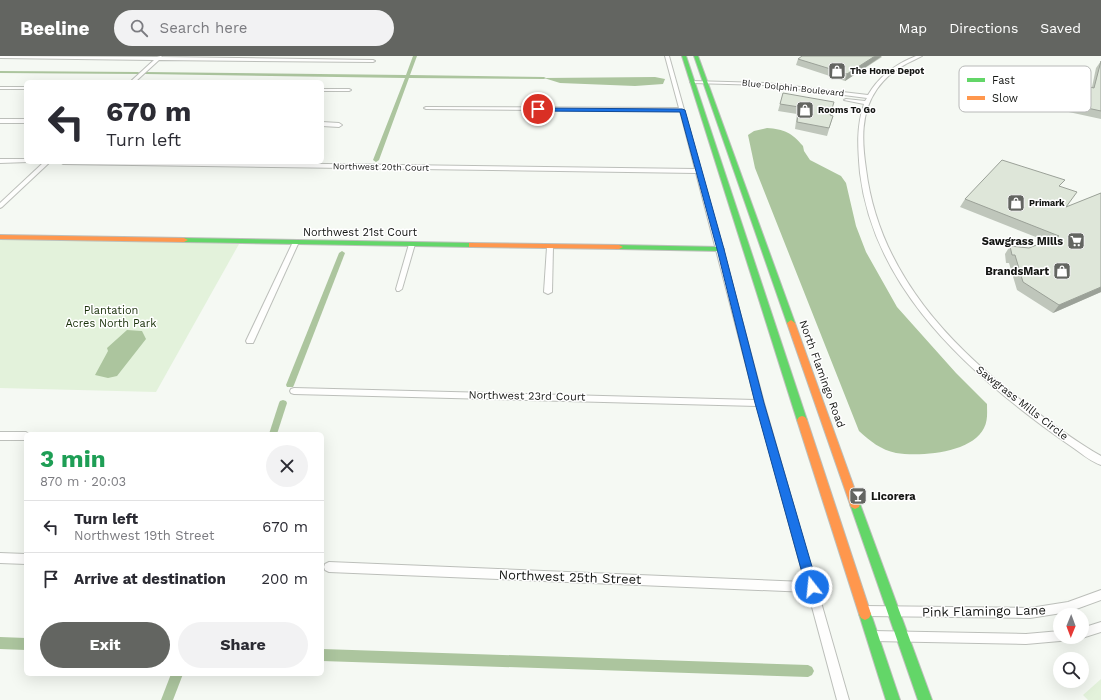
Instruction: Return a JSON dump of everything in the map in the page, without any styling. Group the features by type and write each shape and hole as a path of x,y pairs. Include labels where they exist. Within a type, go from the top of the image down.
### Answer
{"main road":[{"path":"684,56 893,700"},
{"name":"North Flamingo Road","path":"696,56 925,700"},
{"name":"Northwest 21st Court","path":"0,238 295,244 412,244 550,248 720,249"}],"street":[{"path":"667,56 720,249 760,403 843,700"},
{"name":"Sawgrass Mills Circle","path":"920,56 905,62 880,79 867,100 859,133 860,157 869,209 892,264 909,294 929,319 975,368 1032,414 1083,451 1101,461"},
{"path":"0,57 373,61"},
{"path":"134,80 159,58"},
{"name":"Blue Dolphin Boulevard","path":"693,84 769,88 867,100"},
{"path":"0,88 24,88"},
{"path":"324,90 349,90"},
{"path":"426,108 682,110"},
{"path":"0,121 24,121"},
{"path":"324,124 339,125"},
{"path":"0,161 24,162"},
{"path":"0,206 46,164"},
{"name":"Northwest 20th Court","path":"204,164 698,171"},
{"path":"250,341 295,244"},
{"path":"399,289 412,244"},
{"path":"548,292 550,248"},
{"name":"Northwest 23rd Court","path":"294,391 760,403"},
{"path":"0,436 24,436"},
{"path":"0,558 24,559"},
{"name":"Northwest 25th Street","path":"329,567 812,587"},
{"name":"Pink Flamingo Lane","path":"864,611 1030,613 1068,607 1101,595"},
{"path":"1089,631 1101,627"},
{"path":"872,636 1026,639 1053,637"}],"green space":[{"name":"Plantation Acres North Park","path":"0,239 239,244 156,392 0,388"},
{"path":"1101,679 1101,700 1088,700 1083,695"}],"shaded area":[{"path":"655,77 665,79 663,84 635,86 560,83 544,78"},
{"path":"767,128 787,132 803,146 804,151 810,160 841,176 846,183 856,226 866,252 897,307 956,373 987,404 987,419 984,428 978,436 969,443 957,448 931,453 896,453 885,450 876,445 859,431 755,168 748,135 754,131"},
{"path":"127,330 142,331 146,339 117,376 108,378 95,375 108,351 107,348"}],"building":[{"path":"802,56 875,56 847,74 798,59"},
{"path":"1101,61 1101,111 1091,109 1091,87 1094,88"},
{"path":"783,93 834,102 830,115 833,116 829,128 797,122 799,107 780,104"},
{"name":"Sawgrass Mills","path":"1002,160 1065,180 1059,186 1077,192 1066,207 1101,193 1101,287 1059,305 1023,282 1015,255 1012,255 1010,246 1029,248 1059,236 965,199"}],"waterway":[{"path":"407,76 415,56"},
{"path":"0,72 138,73"},
{"path":"145,73 407,76"},
{"path":"376,160 407,76"},
{"path":"407,76 544,78"},
{"path":"290,385 342,253"},
{"path":"274,432 283,403"},
{"path":"0,643 24,644"},
{"path":"324,655 808,671"},
{"path":"167,700 176,676"}],"traffic: fast":[{"path":"684,56 802,420"},
{"path":"696,56 791,323"},
{"path":"184,240 472,245"},
{"path":"619,247 720,249"},
{"path":"855,504 925,700"},
{"path":"865,614 893,700"}],"traffic: slow":[{"path":"0,237 184,240"},
{"path":"472,245 619,247"},
{"path":"791,323 855,504"},
{"path":"802,420 865,614"}],"place":[{"name":"The Home Depot","path":"837,71"},
{"name":"Rooms To Go","path":"805,110"},
{"name":"Primark","path":"1016,203"},
{"name":"Sawgrass Mills","path":"1076,241"},
{"name":"BrandsMart","path":"1062,271"},
{"name":"Licorera","path":"858,496"}],"route":[{"path":"538,109 682,110 760,403 812,587"}]}
